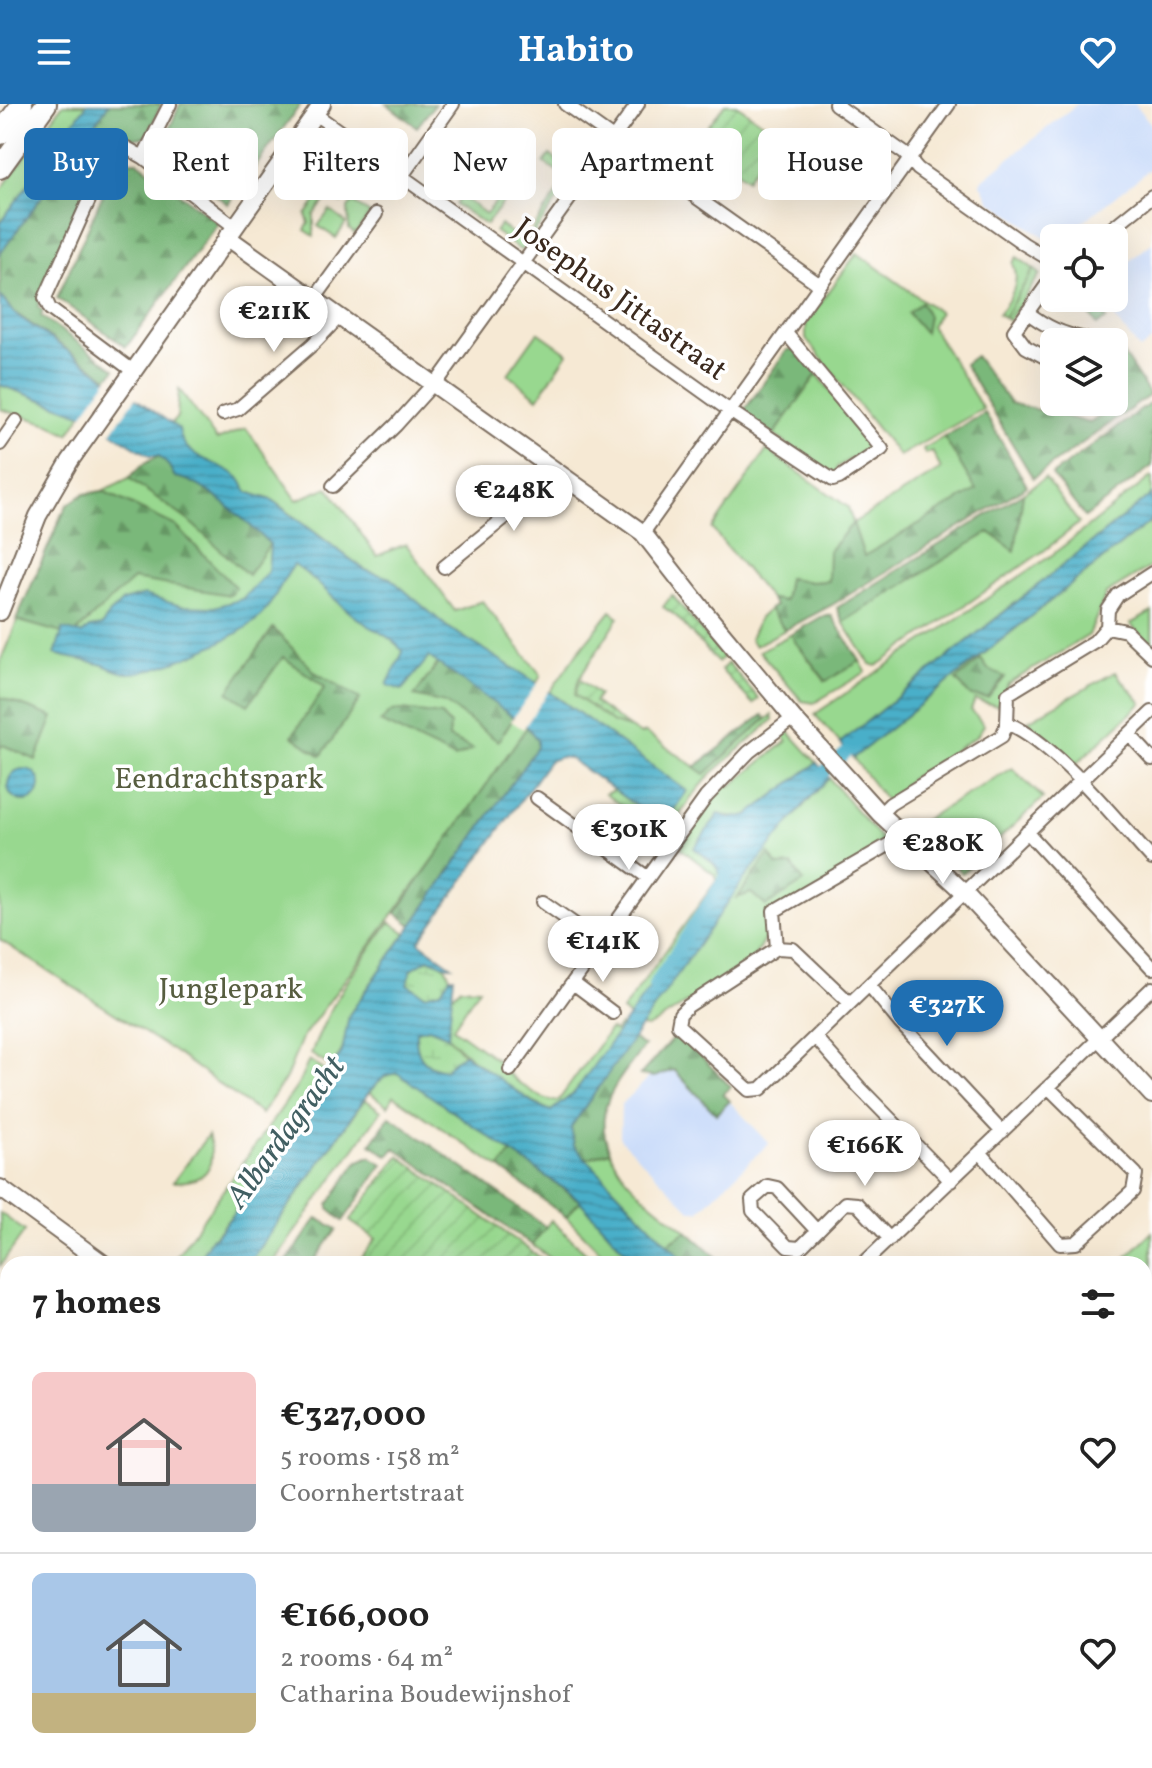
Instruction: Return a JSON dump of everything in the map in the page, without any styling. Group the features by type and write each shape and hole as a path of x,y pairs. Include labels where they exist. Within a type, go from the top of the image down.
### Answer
{"main road":[{"path":"0,134 22,104"},
{"path":"0,168 46,104"}],"street":[{"path":"143,157 170,104"},
{"path":"408,168 453,104"},
{"path":"565,104 600,128"},
{"path":"621,128 638,104"},
{"path":"835,104 904,153 918,169 1040,254"},
{"path":"643,533 949,104"},
{"path":"0,612 38,516 89,432 318,109"},
{"name":"Josephus Jittastraat","path":"318,109 342,128"},
{"path":"131,375 46,304 47,291 107,160 117,149 125,147 143,157 315,298 643,533 793,718 902,837 964,892 1152,1095"},
{"name":"Josephus Jittastraat","path":"408,180 730,411 833,480 882,449 786,333"},
{"path":"1117,224 1152,196"},
{"path":"333,486 434,384 569,200"},
{"path":"701,200 820,285"},
{"path":"315,298 376,214"},
{"path":"1040,294 1014,331 1026,347 1040,354"},
{"path":"1027,312 1049,328"},
{"path":"223,414 238,409 313,344 340,316"},
{"path":"0,444 16,421"},
{"path":"444,567 541,488 554,470"},
{"path":"880,814 890,804 1002,736 1007,723 1008,694 1095,641 1107,627 1108,610 1118,595 1152,573"},
{"path":"1107,627 1126,631 1152,656"},
{"path":"850,1003 793,949 777,948 688,1006 680,1014 678,1025 749,1090 761,1089 1152,712"},
{"path":"510,1070 706,797 749,752 793,718"},
{"path":"1007,723 1026,731 1081,781 1152,859"},
{"path":"1129,734 1152,759"},
{"path":"537,798 647,877"},
{"path":"1027,832 1152,968"},
{"path":"777,948 774,911 902,837"},
{"path":"543,902 601,943"},
{"path":"573,983 613,1013"},
{"path":"869,985 900,1023 1002,1132"},
{"path":"872,1256 1152,988"},
{"path":"815,1037 951,1181"},
{"path":"980,1152 1060,1244 1076,1243 1133,1191 1136,1174 1048,1087"},
{"path":"817,1231 777,1188 768,1186 752,1200 753,1211 788,1247 800,1248 817,1231 845,1203 857,1204 890,1239"},
{"path":"0,1188 93,1256"}],"shaded area":[{"path":"1077,104 1135,104 1152,125 1152,168 1080,224 1040,224 1040,234 990,201 980,182"},
{"path":"1152,243 1152,340 1140,350 1128,335 1128,328 1123,328 1110,312 1128,312 1128,262"},
{"path":"667,1060 693,1063 769,1143 699,1211 691,1211 620,1139 621,1105"}],"green space":[{"path":"63,104 87,104 69,128 46,128"},
{"path":"109,104 161,104 151,128 144,128 144,137 128,139 128,128 92,128"},
{"path":"180,104 301,104 283,128 274,128 274,141 258,163 258,128 170,128"},
{"path":"387,104 435,104 417,127"},
{"path":"725,104 735,104 770,128 758,128 758,164 747,179 742,175 742,128 706,128"},
{"path":"550,155 552,157 552,168 544,163"},
{"path":"24,158 24,190 0,223 0,191"},
{"path":"128,161 137,161 144,166 144,200 188,200 218,223 126,347 57,298 100,200 128,200"},
{"path":"39,200 84,200 38,307 43,311 41,316 115,369 108,378 14,312 0,296 0,254"},
{"path":"317,200 325,200 314,215 314,236 305,230 309,223 306,215"},
{"path":"458,200 467,200 486,214 497,200 505,200 486,225 455,204"},
{"path":"552,200 557,200 524,248 520,250 495,232 500,225 524,242"},
{"path":"353,202 370,214 355,234 349,229 348,208"},
{"path":"330,210 346,223 336,238 318,226"},
{"path":"857,253 939,312 931,326 983,409 899,456 806,339 806,323"},
{"path":"1017,257 1034,269 1004,317 998,314 1013,290 1016,277 1013,263"},
{"path":"1034,269 1040,274 1009,321 1004,317"},
{"path":"921,302 928,316 925,333 908,313"},
{"path":"1088,312 1101,312 1107,319 1097,325"},
{"path":"538,332 568,353 538,398 508,374"},
{"path":"795,349 817,374 774,435 743,412 787,350"},
{"path":"975,356 1010,403 1040,410 1040,416 1062,416 1090,423 1100,416 1120,416 1033,478 964,364"},
{"path":"1128,361 1150,395 1128,411"},
{"path":"817,374 874,444 869,453 862,452 837,467 836,474 774,435"},
{"path":"0,385 82,414 69,434 49,424 0,409"},
{"path":"179,389 217,440 246,428 297,500 328,487 377,556 406,544 455,611 482,601 541,675 537,683 446,626 390,579 365,570 272,500 247,492 185,447 171,424 177,417"},
{"path":"1152,402 1152,466 1085,517 1052,475"},
{"path":"985,413 1027,486 832,605 785,630 769,609 775,606 770,599 784,601 788,578 828,581 829,551 853,523 864,556 976,490 944,437"},
{"path":"944,437 977,490 864,557 853,524 828,581 789,578 784,601 770,599 712,529 767,450 848,507 853,523 941,469 932,451 925,454 923,449"},
{"path":"159,456 175,477 212,494 270,544 248,575 189,521 129,478 142,465"},
{"name":"Eendrachtspark","path":"149,460 267,546 270,544 318,582 537,719 302,1038 286,1078 261,1114 173,1051 0,940 0,662 62,513 84,494 102,491 129,478"},
{"path":"1152,476 1152,494 840,743 817,717 815,714 1052,555"},
{"path":"1045,478 1079,523 877,666 870,664 843,622 989,532 1014,550 1023,493"},
{"path":"103,491 176,526 236,588 230,595 133,579 72,636 16,620 67,505 82,495"},
{"path":"1023,493 1015,551 989,532 843,622 837,608"},
{"path":"1152,520 1152,566 1106,594 1089,635 1008,684 998,706 975,700 971,710 984,725 977,736 909,780 887,802 853,758"},
{"path":"672,595 723,657 718,663 676,616 663,607"},
{"path":"769,609 785,630 755,646 750,639 759,618"},
{"path":"611,611 619,617 579,679 575,695 613,723 641,735 644,732 702,771 772,715 773,720 711,774 665,837 605,794 614,790 662,825 686,791 550,692"},
{"path":"1152,612 1152,646 1130,624"},
{"path":"831,615 860,661 826,681 792,634 821,617"},
{"path":"273,628 315,672 360,699 321,756 292,736 325,687 283,657 248,705 228,692"},
{"path":"792,634 825,681 860,661 866,672 814,703 802,701 759,651"},
{"path":"981,659 988,669 1005,677 988,698 971,696 956,680"},
{"path":"439,662 514,718 498,741 445,703 414,696"},
{"path":"728,663 759,699 753,704 721,670"},
{"path":"1115,672 1142,703 1075,765 1028,721"},
{"path":"579,679 599,695 594,702 630,728 613,723 575,695"},
{"path":"0,697 53,717 36,760 3,745 0,748"},
{"path":"392,711 441,715 450,725 449,738 473,749 455,758 380,722"},
{"path":"763,715 766,719 705,774 695,767"},
{"path":"527,727 537,739 537,747 412,925 396,913"},
{"path":"788,731 817,763 748,815 734,818 719,814 694,848 718,871 719,891 630,1017 622,1011 716,881 715,875 680,848 726,781 731,786 787,741 781,733"},
{"path":"1012,768 1043,798 962,873 919,823"},
{"path":"829,778 889,848 781,911 753,959 659,1021 647,1028 640,1027 753,867"},
{"path":"769,854 778,866 792,865 804,882 766,906 751,893 737,898"},
{"path":"390,922 406,933 349,1015 345,1045 332,1067 311,1054 336,1001"},
{"path":"428,959 442,964 450,977 441,991 425,995 407,984 412,969"},
{"path":"461,987 479,988 453,1028 500,1062 526,1088 551,1100 558,1101 610,1029 615,1032 620,1025 623,1027 574,1093 551,1111 496,1077 448,1036 451,997"},
{"path":"429,1028 448,1036 463,1054 445,1070 425,1062 419,1052 416,1031"},
{"path":"675,1036 686,1041 731,1087 723,1094 730,1101 716,1114 674,1070 654,1077 640,1075"},
{"path":"632,1038 644,1046 617,1083 606,1107 605,1135 610,1151 585,1159 574,1145 571,1127"},
{"path":"309,1060 328,1073 241,1204 212,1237 201,1256 177,1256 298,1085"},
{"path":"391,1073 402,1074 512,1152 500,1168 394,1096 388,1106 369,1092 380,1079"},
{"path":"365,1099 381,1111 278,1256 254,1256"},
{"path":"390,1116 546,1227 532,1245 395,1148 388,1156 371,1144"},
{"path":"208,1135 211,1156 207,1171 194,1179 173,1182"},
{"path":"610,1151 632,1185 687,1231 667,1244 585,1159"},
{"path":"512,1152 580,1201 566,1217 500,1168"},
{"path":"370,1156 383,1164 343,1221 329,1209 329,1204 357,1162"},
{"path":"399,1156 538,1256 363,1256 376,1239 350,1221"},
{"path":"580,1201 630,1256 605,1256 566,1217"},
{"path":"0,1213 25,1231 7,1256 0,1256"},
{"path":"317,1218 337,1229 318,1256 291,1256"},
{"path":"551,1220 589,1256 548,1256 532,1245"},
{"path":"687,1231 716,1256 679,1256 667,1244"},
{"path":"1152,1232 1152,1256 1127,1256"}],"water":[{"path":"87,104 109,104 92,128 69,128"},
{"path":"24,190 24,200 39,200 0,254 0,223"},
{"path":"0,296 14,313 179,429 182,439 193,453 237,476 247,492 271,500 365,570 390,578 446,626 537,683 687,791 663,825 569,758 549,761 419,942 452,966 428,959 412,969 407,984 425,995 441,991 450,977 454,977 448,1036 429,1028 416,1031 419,1052 431,1066 445,1070 464,1054 535,1104 551,1111 574,1093 719,891 718,870 694,848 719,814 731,818 748,815 817,763 829,778 745,878 571,1127 574,1146 679,1256 630,1256 576,1197 397,1073 385,1076 369,1092 254,1256 201,1256 212,1237 241,1204 342,1052 349,1015 537,747 537,739 527,727 429,657 402,690 387,685 403,652 390,639 354,616 294,565 268,607 256,620 230,637 174,662 126,673 55,654 63,629 82,634 89,628 102,626 108,615 123,601 144,595 181,606 214,607 242,599 268,572 270,544 211,494 175,477 159,456 150,456 82,414 0,385"},
{"path":"1152,494 1152,520 853,758 840,743"},
{"path":"24,769 35,774 40,785 35,796 24,801 13,796 8,785 13,774"}],"pier":[{"path":"111,375 138,395 109,435 80,418"},
{"path":"540,680 551,688 523,729 511,721"}],"waterway":[{"path":"813,781 860,741"},
{"path":"654,985 730,870"}],"park label":[{"name":"Junglepark","path":"231,990"}],"water label":[{"name":"Albardagracht","path":"287,1133"}]}
